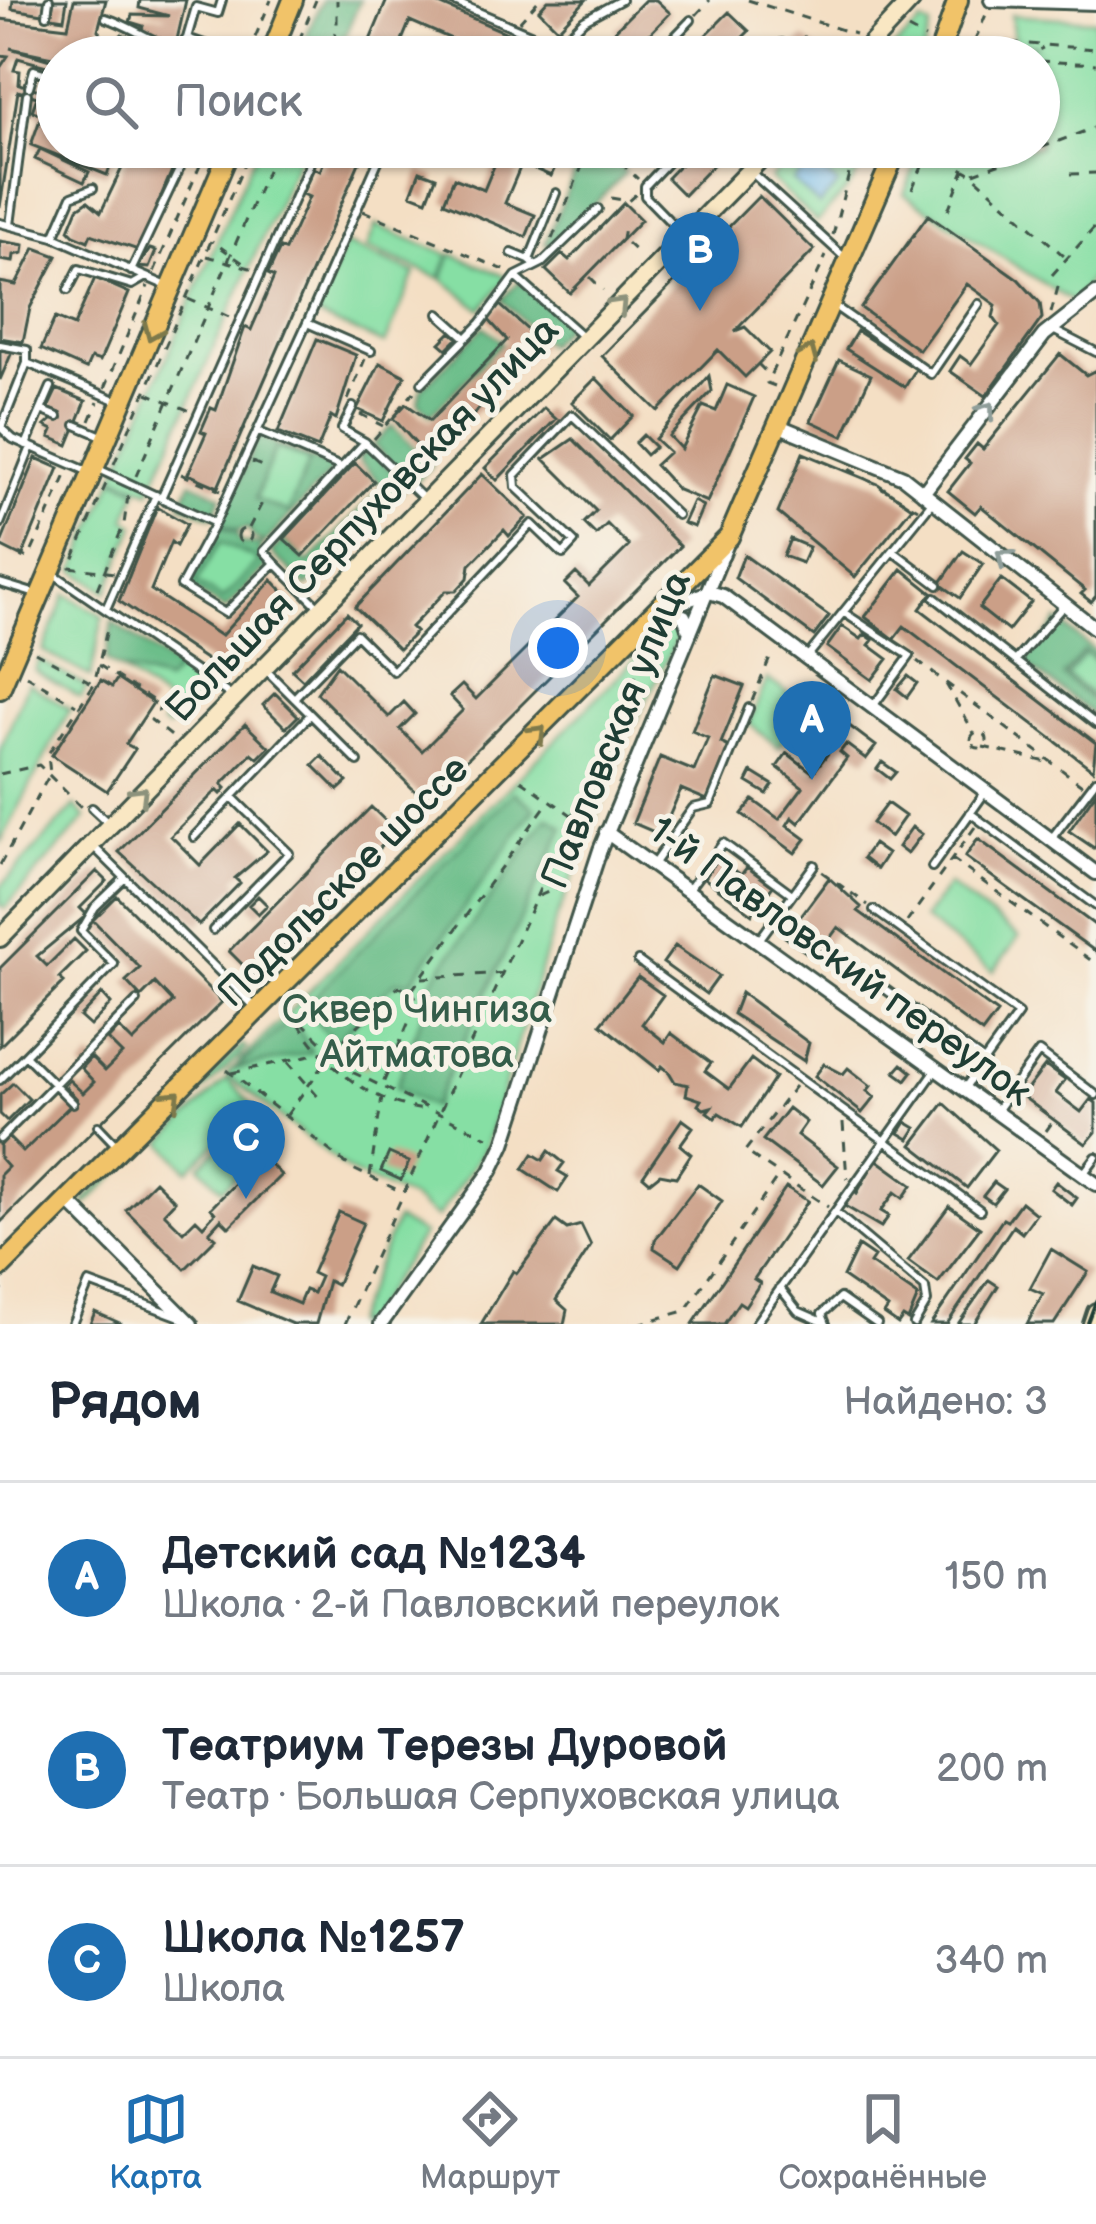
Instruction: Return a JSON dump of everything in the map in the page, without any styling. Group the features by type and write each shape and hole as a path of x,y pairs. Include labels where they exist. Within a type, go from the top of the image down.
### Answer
{"main road":[{"path":"278,36 293,0"},
{"path":"942,36 958,0"},
{"path":"0,689 49,570 98,471 111,398 178,293 223,168"},
{"name":"Павловская улица","path":"729,537 889,168"},
{"name":"Подольское шоссе","path":"0,1268 261,1012 729,537"}],"street":[{"path":"879,36 912,0"},
{"path":"989,5 1096,3"},
{"name":"Большая Серпуховская улица","path":"0,938 752,168"},
{"path":"928,497 1048,332 1096,294"},
{"path":"777,425 903,477 1096,629"},
{"name":"Павловская улица","path":"381,1324 490,1172 504,1144 606,832 729,537"},
{"path":"659,610 709,592 723,596 1094,868"},
{"path":"659,610 684,616 689,634"},
{"name":"1-й Павловский переулок","path":"606,832 1096,1184"},
{"path":"68,1201 187,1321"},
{"path":"1092,1324 1096,1312"}],"lane":[{"path":"47,15 49,0"},
{"path":"188,36 196,7 218,13 222,0"},
{"path":"450,0 534,36"},
{"path":"567,36 584,20 621,0"},
{"path":"106,19 124,24 135,36"},
{"path":"675,36 691,20"},
{"path":"36,71 28,90 5,224 54,238 178,293"},
{"path":"131,271 180,168"},
{"path":"108,611 307,168"},
{"path":"275,562 225,613 182,586 245,459 375,168"},
{"path":"662,168 645,186 645,196 685,236"},
{"path":"749,171 830,249 849,260"},
{"path":"54,238 72,196 93,188"},
{"path":"536,263 556,193"},
{"path":"422,383 516,276 598,209"},
{"path":"512,253 536,263"},
{"path":"68,290 80,269 132,285 149,278"},
{"path":"516,276 586,340"},
{"path":"830,303 931,374 979,304"},
{"path":"439,314 466,338"},
{"path":"307,323 370,350"},
{"path":"1048,332 1096,352"},
{"path":"335,347 340,337"},
{"path":"0,345 27,350 28,363 0,427 71,465 132,484 215,523"},
{"path":"28,363 111,398"},
{"path":"0,524 51,387"},
{"path":"354,409 342,429 367,444 428,502"},
{"path":"41,410 58,417"},
{"path":"294,698 356,634 393,671 532,524 563,554 574,542 516,487 515,475 572,416 677,515"},
{"path":"76,425 106,437"},
{"path":"257,431 341,467"},
{"path":"323,610 264,551 367,444"},
{"path":"807,657 924,513 928,497"},
{"path":"893,550 938,585"},
{"path":"49,570 236,699"},
{"path":"0,583 39,596"},
{"path":"935,598 1096,724"},
{"path":"1016,660 1064,604"},
{"path":"843,612 910,656 873,706"},
{"path":"265,669 358,762"},
{"path":"654,863 693,808 710,805 749,708"},
{"path":"194,837 310,715"},
{"path":"1051,839 1096,780"},
{"path":"932,867 986,790"},
{"path":"213,930 290,853 233,798"},
{"path":"90,811 110,825"},
{"path":"970,813 1096,906"},
{"path":"90,844 261,1012"},
{"path":"689,889 723,844 792,895"},
{"path":"759,940 814,865"},
{"path":"0,1080 114,964 81,931 95,907 125,878"},
{"path":"874,910 1018,1014 964,1088"},
{"path":"838,955 984,1060"},
{"path":"638,961 980,1210"},
{"path":"0,1139 137,1001"},
{"path":"996,1111 1039,1052 1096,1095"},
{"path":"25,1055 73,1103"},
{"path":"755,1324 937,1069"},
{"path":"98,1126 120,1149"},
{"path":"1083,1174 1096,1157"},
{"path":"835,1212 925,1288 927,1302 914,1324"},
{"path":"72,1324 89,1283 187,1321"},
{"path":"780,1288 798,1311 824,1323"},
{"path":"824,1323 822,1314 840,1298 878,1324"}],"path":[{"path":"254,36 271,0"},
{"path":"301,36 316,0"},
{"path":"334,36 337,0"},
{"path":"514,27 539,0"},
{"path":"691,20 710,0"},
{"path":"748,0 855,34"},
{"path":"977,36 989,5"},
{"path":"907,26 920,36"},
{"path":"1060,47 1096,49"},
{"path":"1060,63 1096,64"},
{"path":"1060,142 1096,128"},
{"path":"87,430 111,398 149,278 199,168"},
{"path":"121,574 70,567 98,471 146,392 178,293 205,256 243,168"},
{"path":"96,591 132,484 269,168"},
{"path":"536,263 580,168"},
{"path":"611,198 628,201 645,186 626,168"},
{"path":"775,386 767,383 830,249 851,168"},
{"path":"912,189 921,168"},
{"path":"972,174 989,168"},
{"path":"948,210 965,169 1065,257"},
{"path":"1070,174 1096,173"},
{"path":"357,208 516,276"},
{"path":"624,226 623,240 639,254"},
{"path":"1052,275 1096,226"},
{"path":"409,239 412,232"},
{"path":"212,241 232,260"},
{"path":"205,256 232,260"},
{"path":"589,275 603,290"},
{"path":"1048,332 1060,280"},
{"path":"178,293 228,316"},
{"path":"370,350 345,406 384,427"},
{"path":"758,364 770,376"},
{"path":"367,444 422,383"},
{"path":"146,392 187,410"},
{"path":"245,459 267,468"},
{"path":"836,463 896,491 924,513"},
{"path":"32,551 71,465"},
{"path":"173,470 228,494"},
{"path":"55,479 61,485"},
{"path":"251,539 248,530 262,503"},
{"path":"242,542 238,533 248,530"},
{"path":"238,551 242,542 260,543"},
{"path":"19,554 29,559"},
{"path":"0,865 50,774 48,754 94,684 108,611"},
{"path":"35,652 94,684"},
{"path":"345,1324 433,1112 504,973 564,836 577,819 646,652"},
{"path":"910,656 1088,790"},
{"path":"749,708 770,658"},
{"path":"99,665 161,706 151,720 176,740"},
{"path":"26,675 79,707"},
{"path":"945,682 974,733"},
{"path":"972,761 985,733 974,733"},
{"path":"974,733 970,740 980,748 1053,764"},
{"path":"0,774 38,764 90,811"},
{"path":"520,781 577,819"},
{"path":"412,990 549,801"},
{"path":"902,930 979,820"},
{"path":"564,836 584,844"},
{"path":"952,859 1096,964"},
{"path":"814,865 874,910"},
{"path":"537,897 570,882"},
{"path":"420,978 504,973"},
{"path":"286,1116 330,1052 398,987 412,990 418,1001 382,1088 370,1178"},
{"path":"289,1009 330,1052 382,1088 488,1137"},
{"path":"296,1016 317,1054 326,1061 382,1096 433,1112"},
{"path":"354,1030 394,1060"},
{"path":"330,1052 229,1072 370,1178 401,1192"},
{"path":"287,1060 319,1098"},
{"path":"800,1079 746,1151 835,1212"},
{"path":"842,1109 849,1193"},
{"path":"1046,1132 1054,1120"},
{"path":"638,1324 685,1311 779,1175"}],"green space":[{"path":"322,0 360,0 345,36 306,36"},
{"path":"1011,15 1096,20 1096,270 1074,303 904,194 914,168 1060,168 1060,36 1013,36"},
{"path":"922,23 931,27 928,36 907,36"},
{"path":"249,168 294,168 150,491 115,476"},
{"path":"576,168 622,168 625,173 555,245 545,244"},
{"path":"780,168 860,168 817,222 770,179"},
{"path":"376,225 449,255 440,278 367,248"},
{"path":"345,244 415,273 385,344 315,315"},
{"path":"452,254 508,277 481,309 442,279"},
{"path":"519,281 568,323 547,345 502,300"},
{"path":"484,326 502,342 431,415 418,403 421,389"},
{"path":"392,426 432,465 413,484 373,445"},
{"path":"258,436 334,469 265,543 253,538 249,528 238,531 221,524","holes":["276,447 309,461 288,513 255,499"]},
{"path":"276,447 309,461 288,513 255,500"},
{"path":"368,448 407,485 307,587 271,552 283,540 308,563 383,486 358,460"},
{"path":"114,479 138,489 126,519 135,525 107,592 75,570"},
{"path":"191,482 222,496 212,517 181,504"},
{"path":"219,526 237,534 241,543 263,545 258,552 271,563 225,610 185,585","holes":["220,542 259,561 223,599 196,583"]},
{"path":"220,542 260,561 223,599 196,583"},
{"path":"66,594 103,616 91,677 43,651"},
{"path":"112,621 178,669 166,682 120,669 106,660"},
{"path":"1058,621 1096,652 1096,659 1084,651 1063,676 1096,703 1096,717 1025,663"},
{"name":"Сквер Чингиза Айтматова","path":"668,625 681,631 629,735 555,923 485,1148 437,1218 411,1199 350,1172 227,1075"},
{"path":"1085,653 1096,662 1096,699 1067,676"},
{"path":"39,660 87,687 81,698 35,671"},
{"path":"120,669 166,682 178,669 207,688 168,728 162,724 173,708"},
{"path":"767,679 807,706 779,747 749,724"},
{"path":"28,683 70,709 0,844 0,750"},
{"path":"514,792 535,808 411,982 396,981 335,1042 303,1008"},
{"path":"75,806 86,818 5,908 0,905 0,887"},
{"path":"548,817 564,827 433,1107 396,1088 424,1009 425,991"},
{"path":"948,885 1019,937 993,972 923,919"},
{"path":"292,1018 312,1052 237,1069"},
{"path":"242,1045 246,1049 87,1204 84,1201"},
{"path":"227,1079 254,1107 188,1170 163,1142"},
{"path":"240,1127 262,1151 222,1189 200,1166"},
{"path":"396,1220 423,1234 363,1324 352,1324"}],"water":[{"path":"805,168 820,168 838,185 819,205 793,181"}],"building":[{"path":"13,0 45,0 43,14 12,9"},
{"path":"54,0 67,0 64,19 51,17"},
{"path":"74,0 106,0 98,30 102,36 36,36 36,54 10,48 36,56 36,63 18,58 14,70 20,71 19,84 36,89 36,97 18,91 0,207 0,68 8,56 0,55 0,19 68,27"},
{"path":"140,0 186,0 178,36 140,34 143,26 130,22 132,15 169,16 139,8"},
{"path":"387,0 430,0 507,33 445,36 410,21 404,36 372,36"},
{"path":"548,0 586,0 558,29 539,10"},
{"path":"645,0 656,0 670,13 648,36 621,36 615,30"},
{"path":"729,12 749,31 744,36 705,36"},
{"path":"54,168 89,172 84,182"},
{"path":"122,168 173,168 138,250 91,234 88,241 69,230 78,208 88,201 101,212"},
{"path":"314,168 357,168 218,487 188,474 206,433 201,431 211,408 216,410 245,327 251,330 274,277 268,274 280,248 285,250 309,197 302,194"},
{"path":"493,168 520,168 505,203 535,215 526,237 444,202 454,178 484,190"},
{"path":"677,168 710,168 684,195 667,178"},
{"path":"420,171 436,177 427,200 411,194"},
{"path":"759,196 814,250 735,331 745,327 770,352 745,377 718,350 658,411 602,356"},
{"path":"624,203 641,220 570,293 546,270 562,254 569,260"},
{"path":"928,215 1018,279 1040,303 1042,318 986,396 950,371 960,356 971,364 999,325 993,317 996,305 967,284 919,350 861,308"},
{"path":"0,241 24,245 23,253 14,255 13,262 0,260"},
{"path":"35,248 57,256 30,308 23,342 0,338 0,282 16,285"},
{"path":"150,249 156,251 149,268 138,267"},
{"path":"95,278 129,293 100,361 91,358 86,369 41,349 55,318 74,326"},
{"path":"500,305 542,343 430,460 393,418 406,404 430,421 507,340 487,318"},
{"path":"857,331 916,369 905,387 846,349"},
{"path":"451,332 458,338 447,349 440,343"},
{"path":"317,339 356,355 336,419 331,416 318,448 278,432"},
{"path":"0,350 12,352 0,380"},
{"path":"1060,354 1086,375 1096,370 1096,596 1091,602 1081,594 1085,590 981,506 975,513 948,491 970,463 965,459 977,444 983,449"},
{"path":"839,360 871,375 843,436 811,421"},
{"path":"380,363 405,376 383,421 357,409"},
{"path":"709,376 712,391 669,436 681,449 703,406 716,411 727,385 754,397 707,502 678,490 655,465 669,452 655,439"},
{"path":"596,378 633,416 610,440 572,402"},
{"path":"57,389 86,401 68,445 50,437 53,430 45,426 60,413 48,408"},
{"path":"544,408 556,419 497,480 485,468"},
{"path":"643,435 655,447 646,455 635,443"},
{"path":"573,439 680,546 425,801 317,693 337,665 389,717 404,702 415,714 400,729 422,751 463,710 450,696 462,685 476,699 578,597 565,584 576,573 589,586 629,546 607,524 596,535 584,523 596,511 544,459"},
{"path":"803,453 878,484 912,507 855,577 778,513"},
{"path":"36,458 59,468 22,557 0,546"},
{"path":"355,463 374,481 303,556 284,539"},
{"path":"482,474 527,517 509,536 504,530 470,565 468,578 456,591 446,591 411,627 416,632 399,649 355,607"},
{"path":"693,501 703,506 694,527 683,523"},
{"path":"157,507 187,524 176,546 171,542 151,590 221,636 272,580 294,603 223,671 119,601"},
{"path":"790,539 809,547 802,563 783,556"},
{"path":"963,551 983,564 960,598 940,584"},
{"path":"744,555 829,616 814,636 735,578"},
{"path":"902,569 932,593 920,609 1096,743 1093,770 904,626 894,639 865,617"},
{"path":"1001,579 1031,602 1008,631 979,608"},
{"path":"347,613 357,623 303,680 292,670"},
{"path":"842,626 861,639 865,634 873,640 869,645 888,659 872,680 827,647"},
{"path":"715,675 744,686 721,743 729,747 707,800 681,789 661,835 633,823 660,757 694,771 708,738 692,731"},
{"path":"908,676 917,683 907,697 897,689"},
{"path":"117,679 153,703 126,744 135,749 107,791 52,755 101,680 112,687"},
{"path":"275,693 298,716 286,728 263,705"},
{"path":"823,706 876,746 866,759 846,744 840,752 847,758 799,823 792,817 787,825 806,839 795,853 742,814 753,800 779,819 803,787 777,767 787,753 813,773 839,739 812,719"},
{"path":"245,724 269,747 258,758 252,753 222,784 226,788 221,794 217,790 171,836 200,865 240,824 267,851 235,878 240,883 199,925 119,852"},
{"path":"322,756 347,782 338,790 313,765"},
{"path":"882,762 896,772 890,779 877,769"},
{"path":"752,772 773,785 767,794 747,782"},
{"path":"1096,792 1096,846 1094,848 1069,831"},
{"path":"887,803 905,816 890,837 872,823"},
{"path":"371,807 396,831 253,975 229,951"},
{"path":"912,827 922,834 907,854 898,847"},
{"path":"978,839 1096,926 1096,952 965,857"},
{"path":"873,844 887,854 877,869 863,858"},
{"path":"718,858 741,875 747,867 773,886 752,914 704,878"},
{"path":"97,871 107,881 80,908 87,915 37,956 47,966 74,939 86,951 59,978 64,982 0,1046 0,968"},
{"path":"829,878 861,907 858,911 997,1013 982,1033 838,927 815,959 785,937"},
{"path":"117,896 222,1002 0,1223 0,1175 8,1167 0,1158 0,1146 8,1137 23,1152 77,1099 64,1085 69,1080 83,1093 94,1082 81,1068 91,1057 105,1071 122,1054 108,1040 119,1028 133,1042 173,1002 155,983 141,997 126,981 140,968 93,920"},
{"path":"258,896 267,905 258,914 249,905"},
{"path":"675,946 719,976 706,994 663,963"},
{"path":"638,977 663,995 642,1024 665,1042 671,1033 711,1063 705,1071 729,1089 751,1059 775,1077 742,1127 719,1113 715,1118 707,1112 711,1107 704,1109 698,1105 701,1100 686,1095 688,1085 675,1082 662,1066 659,1070 601,1024"},
{"path":"741,993 809,1043 804,1061 733,1014"},
{"path":"102,994 111,1004 90,1026 80,1017"},
{"path":"824,1064 843,1074 848,1068 871,1086 867,1091 875,1097 862,1113 815,1076"},
{"path":"902,1064 912,1072 906,1080 895,1072"},
{"path":"1045,1066 1065,1080 1056,1093 1081,1112 1091,1099 1096,1103 1096,1132 1086,1144 1022,1096"},
{"path":"13,1083 29,1099 7,1121 0,1114 0,1095"},
{"path":"944,1103 996,1150 967,1188 912,1145"},
{"path":"788,1108 806,1122 797,1135 838,1166 823,1185 763,1140"},
{"path":"682,1119 693,1127 680,1145 691,1154 676,1177 660,1174 650,1182 643,1176"},
{"path":"906,1122 916,1128 909,1139 899,1133"},
{"path":"549,1151 564,1163 558,1171 568,1177 558,1192 523,1169 533,1154 543,1160"},
{"path":"389,1153 409,1162 401,1180 381,1171"},
{"path":"262,1156 281,1175 229,1227 221,1219 209,1232 216,1238 185,1269 126,1210 155,1181 175,1201 164,1213 183,1232 196,1219 203,1226 215,1213 211,1208"},
{"path":"876,1159 912,1185 903,1198 895,1192 881,1211 889,1216 881,1227 843,1205 854,1190 857,1193"},
{"path":"994,1182 1004,1189 993,1203 983,1196"},
{"path":"1056,1182 1077,1198 1072,1205 1051,1189"},
{"path":"698,1184 722,1201 680,1265 654,1248 655,1240"},
{"path":"786,1187 808,1201 754,1279 760,1283 745,1306 739,1302 724,1324 693,1324"},
{"path":"1021,1202 1036,1214 1022,1233 1013,1226 947,1324 931,1324 1003,1219 1007,1221"},
{"path":"949,1206 980,1228 938,1283 908,1261"},
{"path":"339,1212 363,1223 336,1285 328,1281 316,1324 292,1324 238,1301 253,1266 277,1276 270,1292 299,1304 305,1290 313,1293 320,1277 312,1273"},
{"path":"556,1221 567,1229 581,1225 591,1246 556,1300 567,1310 564,1324 481,1324 513,1271 517,1273"},
{"path":"858,1246 874,1257 870,1263 918,1296 908,1320 903,1317 898,1324 884,1314 888,1308 843,1277"},
{"path":"1051,1249 1088,1272 1054,1324 1027,1324 1043,1294 1030,1288"},
{"path":"989,1280 998,1286 974,1324 958,1324"},
{"path":"95,1312 122,1324 90,1324"}],"tram line":[{"path":"1087,1324 1096,1300"}],"place":[{"name":"Театриум Терезы Дуровой","path":"700,311"},
{"name":"Детский сад №1234","path":"812,780"},
{"name":"Школа №1257","path":"246,1199"}]}
